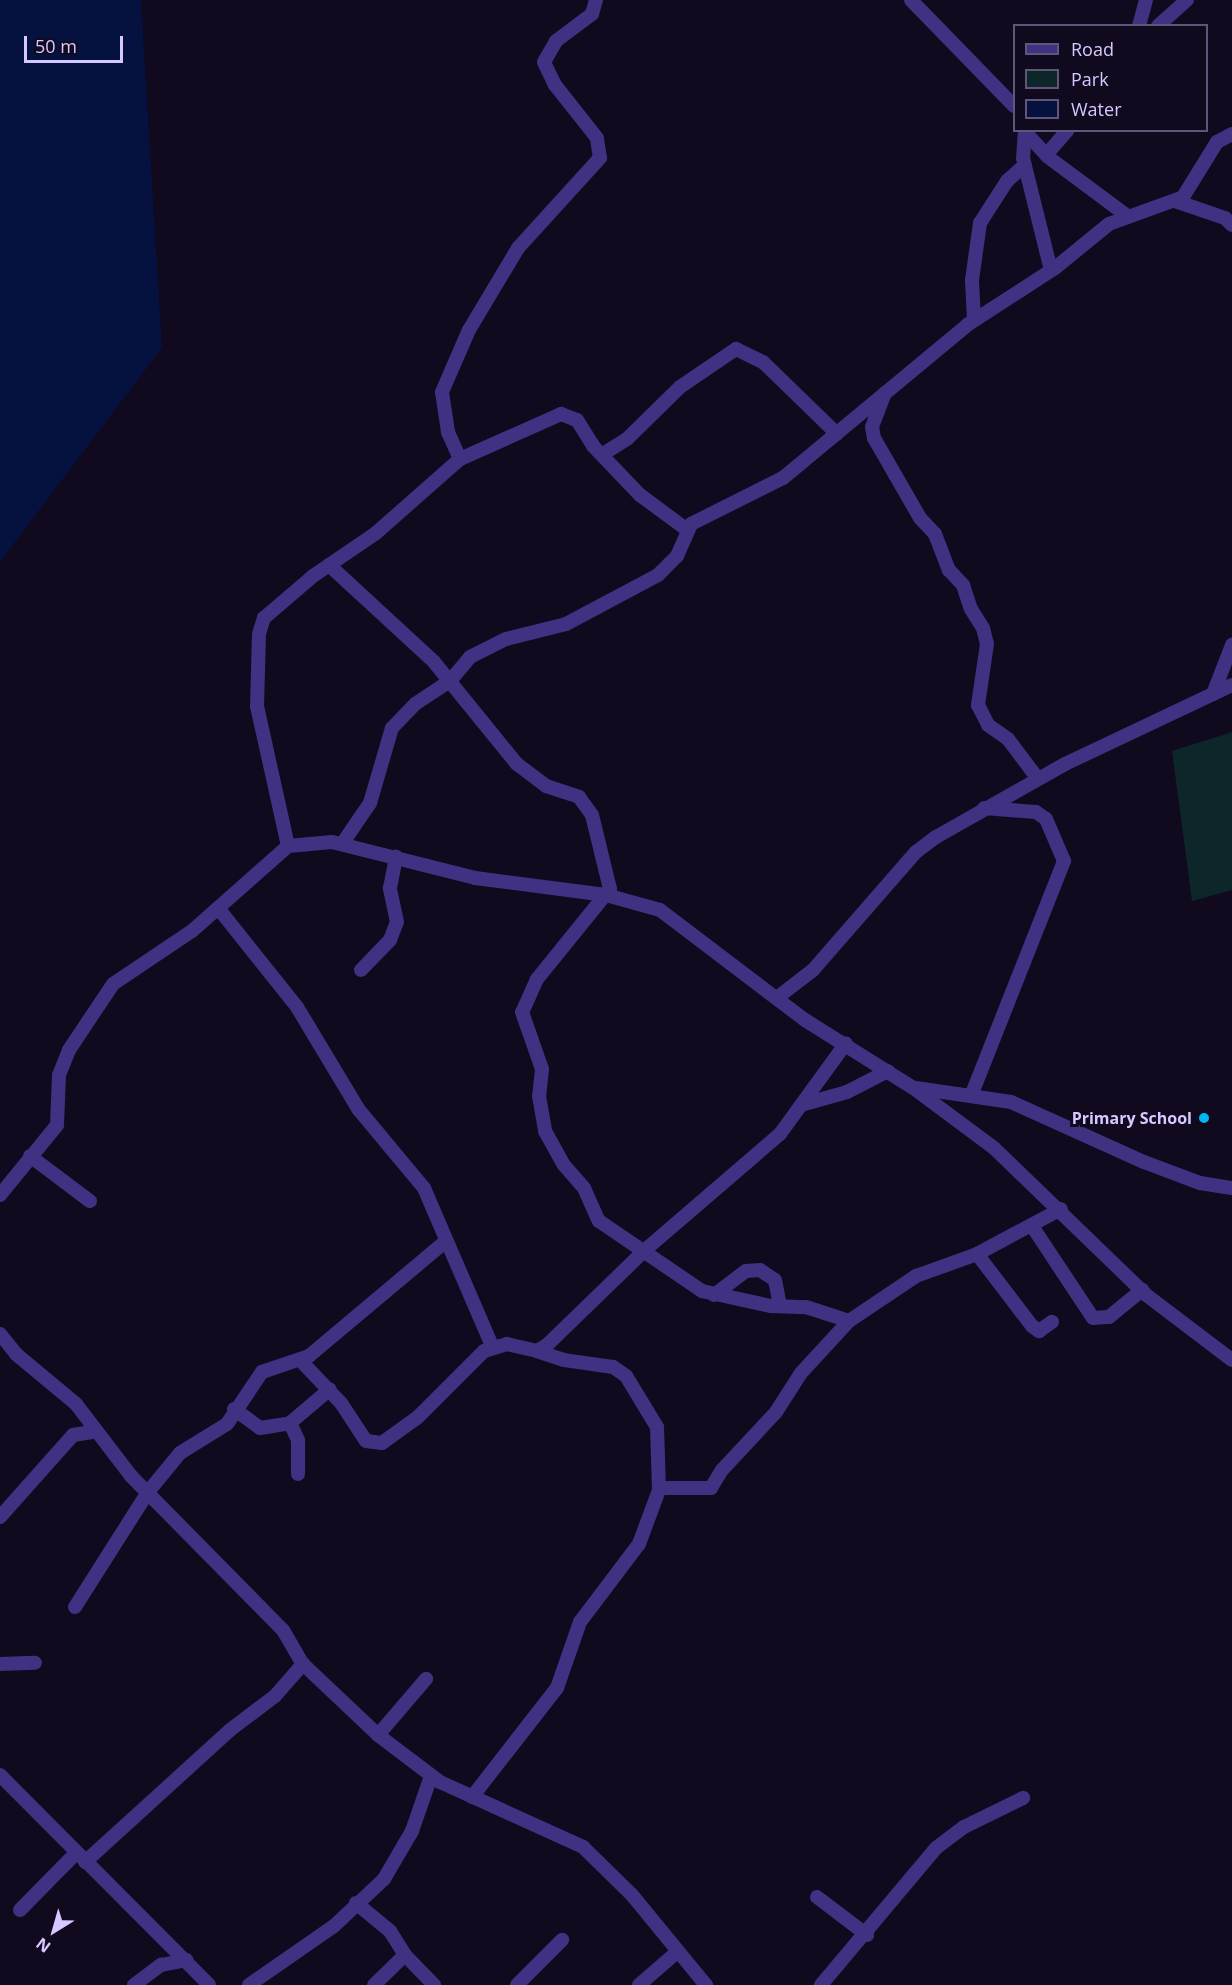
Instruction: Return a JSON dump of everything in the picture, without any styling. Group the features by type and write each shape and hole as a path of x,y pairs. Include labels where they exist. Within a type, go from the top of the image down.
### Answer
{"street":[{"path":"460,459 448,432 442,392 470,330 518,249 600,158 597,138 555,86 544,62 556,41 592,14 596,0"},
{"path":"911,0 958,53 1013,105"},
{"path":"1140,24 1146,0"},
{"path":"1160,24 1187,0"},
{"path":"1025,132 1025,165 1051,270"},
{"path":"1026,132 1046,155 1126,215"},
{"path":"1046,155 1066,132"},
{"path":"342,844 370,803 392,728 415,704 450,681 482,649 566,624 658,575 677,556 686,529 773,484 974,320 1051,270 1126,215 1175,201 1197,181 1217,142 1232,134"},
{"path":"974,320 972,280 980,223 1007,181 1025,165"},
{"path":"1175,201 1225,218 1232,225"},
{"path":"603,454 627,439 700,371 736,349 763,362 837,434"},
{"path":"885,391 873,427 874,438 920,518 935,534 949,570 963,585 983,628 987,644 978,705 988,725 1008,739 1038,779"},
{"path":"288,846 257,706 259,634 271,611 329,565 376,533 460,459 564,413 577,420 603,454 649,502 686,529"},
{"path":"329,565 450,681 528,774 554,790 575,795 588,807 610,877 606,894 537,979 522,1012 542,1069 539,1096 549,1140 584,1188 603,1226 645,1250 666,1269 714,1295 780,1306 806,1307 849,1321"},
{"path":"1213,694 1232,645"},
{"path":"778,997 813,970 916,852 984,808 1038,779 1232,685"},
{"path":"971,1096 1064,861 1047,819 1036,813 984,808"},
{"path":"0,1195 57,1125 59,1075 98,1000 113,984 218,908 288,846 320,840 497,883 606,894 668,914 778,997 804,1020 846,1043 912,1087 994,1148 1061,1209 1142,1290 1232,1360"},
{"path":"361,970 393,933 397,922 390,888 396,857"},
{"path":"218,908 297,1007 359,1110 414,1173 444,1228 445,1242 493,1348"},
{"path":"537,1351 645,1250 780,1134 846,1043"},
{"path":"801,1105 847,1092 888,1071"},
{"path":"912,1087 1011,1102 1144,1162 1200,1183 1232,1188"},
{"path":"30,1156 90,1201"},
{"path":"659,1488 711,1488 722,1470 776,1413 801,1373 849,1321 916,1276 976,1254 1061,1209"},
{"path":"1032,1226 1093,1318 1109,1317 1142,1290"},
{"path":"75,1607 148,1492 180,1453 215,1434 262,1372 301,1361 445,1242"},
{"path":"976,1254 1032,1326 1039,1331 1052,1322"},
{"path":"714,1295 746,1271 760,1270 775,1280 780,1306"},
{"path":"0,1334 16,1354 76,1404 119,1463 283,1630 303,1664 378,1735 431,1776 583,1847 632,1895 706,1985"},
{"path":"301,1361 330,1389 366,1441 382,1443 418,1417 472,1359 493,1348 507,1344 564,1360 613,1367 626,1376 657,1427 659,1488 639,1544 580,1622 571,1640 566,1674 472,1797"},
{"path":"234,1409 260,1428 290,1423 330,1389"},
{"path":"290,1423 298,1440 298,1474"},
{"path":"0,1517 73,1435 96,1431"},
{"path":"0,1664 35,1664"},
{"path":"20,1910 230,1730 275,1696 303,1664"},
{"path":"378,1735 426,1678"},
{"path":"0,1775 187,1960 209,1985"},
{"path":"249,1985 334,1926 396,1862 431,1776"},
{"path":"821,1985 867,1935 936,1848 964,1827 1023,1798"},
{"path":"817,1897 867,1935"},
{"path":"356,1903 390,1931 405,1955 434,1985"},
{"path":"517,1985 562,1940"},
{"path":"639,1985 677,1952"},
{"path":"374,1985 405,1955"},
{"path":"134,1985 161,1965 187,1960"}],"green space":[{"path":"1232,732 1232,890 1192,901 1172,751"}],"water":[{"path":"0,0 141,0 162,348 0,562"}],"place":[{"name":"Primary School","path":"1204,1118"}]}
